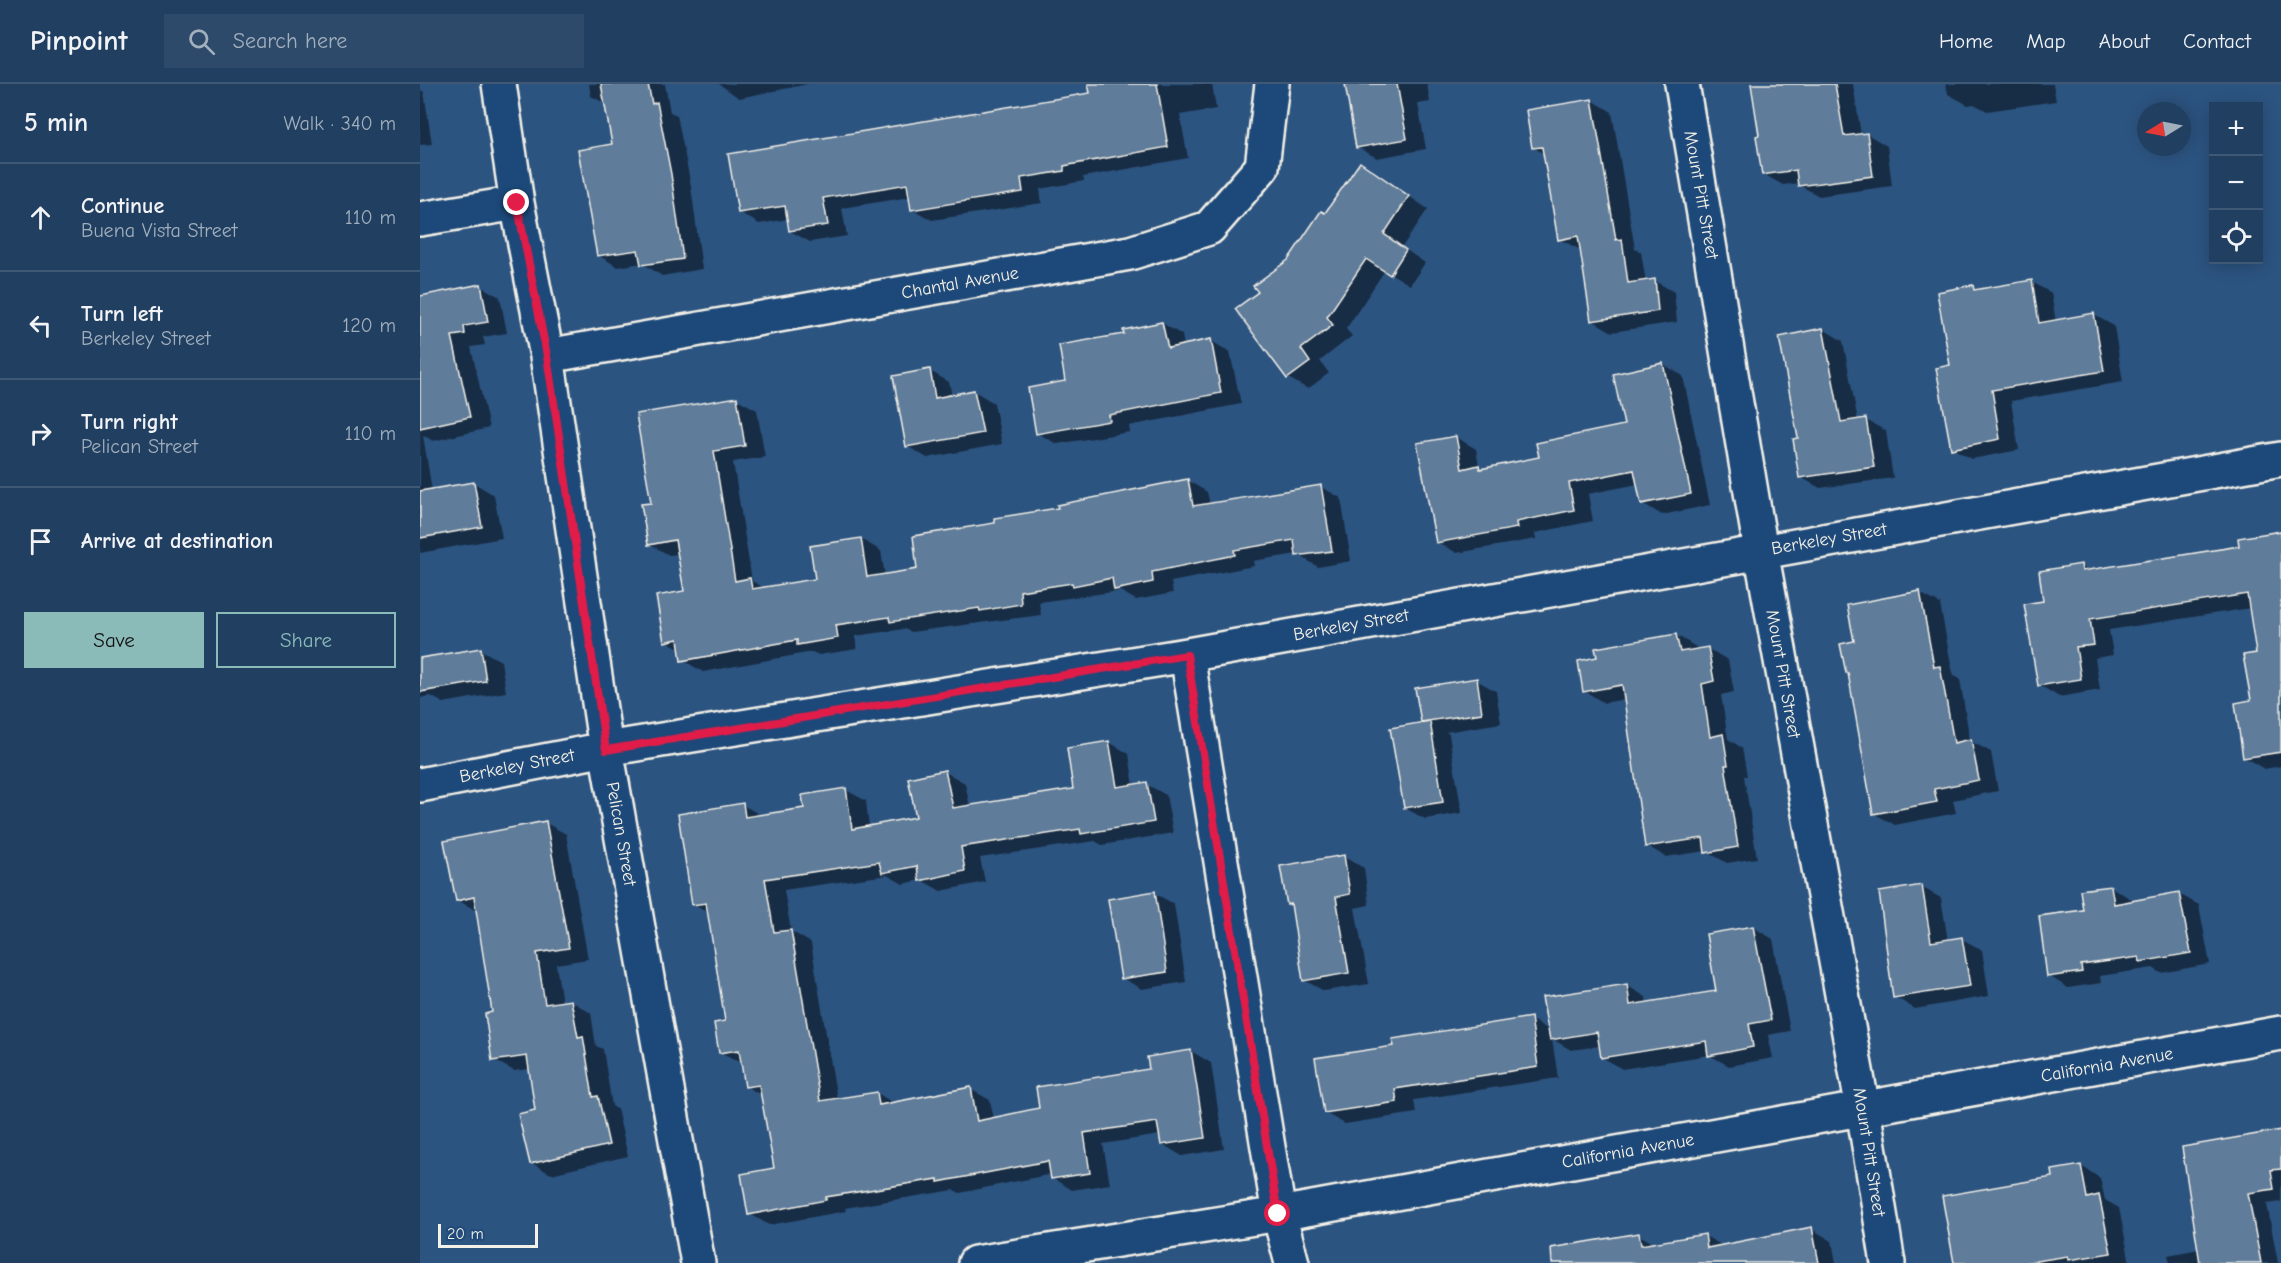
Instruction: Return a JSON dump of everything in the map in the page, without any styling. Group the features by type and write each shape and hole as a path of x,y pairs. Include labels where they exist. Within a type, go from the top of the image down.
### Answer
{"street":[{"name":"Pelican Street","path":"499,84 517,203 547,356 606,750 698,1263"},
{"name":"Chantal Avenue","path":"547,356 1130,253 1209,228 1262,167 1272,84"},
{"name":"Mount Pitt Street","path":"1682,84 1761,551 1863,1109 1888,1263"},
{"path":"420,219 517,203"},
{"name":"Berkeley Street","path":"420,785 606,750 1187,655 2281,459"},
{"path":"1187,655 1278,1214 1292,1263"},
{"name":"California Avenue","path":"975,1263 1278,1214 2281,1033"}],"building":[{"path":"601,84 648,84 652,104 657,102 671,174 683,259 641,265 638,250 597,256 578,150 612,144"},
{"path":"1088,84 1157,84 1168,147 1064,166 1064,171 1021,178 1023,192 911,210 907,184 823,198 828,225 789,231 785,206 738,213 728,154 1090,93"},
{"path":"1345,84 1397,84 1407,139 1356,148"},
{"path":"1751,84 1835,84 1844,136 1867,133 1873,176 1798,186 1796,170 1762,175 1756,136 1759,135"},
{"path":"1592,99 1616,240 1622,239 1628,283 1655,279 1658,311 1591,321 1578,236 1558,240 1542,147 1532,148 1526,110"},
{"path":"1360,162 1409,196 1384,234 1406,250 1390,275 1366,259 1327,317 1333,325 1301,349 1310,362 1287,379 1235,309 1258,292 1253,286 1288,260 1321,211 1325,213"},
{"path":"2032,280 2039,323 2094,313 2104,371 1992,390 2000,439 1951,449 1936,368 1950,365 1937,292 1973,285 1974,290"},
{"path":"481,284 488,322 464,326 465,334 452,336 470,417 420,428 420,296"},
{"path":"1162,322 1168,348 1211,339 1221,393 1109,415 1110,421 1036,434 1028,388 1065,381 1059,345 1124,334 1123,330"},
{"path":"1823,328 1841,422 1866,418 1874,467 1799,478 1793,439 1798,438 1779,337"},
{"path":"1663,363 1691,494 1641,504 1634,470 1569,483 1574,510 1516,522 1517,528 1436,543 1417,443 1456,436 1462,469 1479,465 1480,469 1539,457 1536,443 1624,425 1613,374"},
{"path":"930,369 935,398 974,390 983,433 906,447 893,376"},
{"path":"737,397 745,446 714,451 735,581 750,578 752,589 815,579 810,546 861,538 867,577 917,569 913,536 995,523 994,518 1058,508 1057,505 1188,479 1193,506 1321,485 1332,551 1296,556 1294,540 1234,550 1235,555 1152,572 1153,582 1114,590 1112,578 1073,586 1072,583 1020,591 1021,604 890,622 889,617 836,625 838,638 797,645 797,640 681,661 678,639 664,642 656,596 684,591 675,540 648,545 641,504 651,503 636,414"},
{"path":"474,482 482,527 420,538 420,491"},
{"path":"2281,531 2281,752 2243,758 2235,703 2251,700 2243,655 2256,653 2247,594 2090,619 2094,645 2076,647 2081,679 2038,686 2024,604 2043,601 2039,571 2081,564 2082,571 2239,546 2238,538"},
{"path":"1920,591 1934,667 1940,666 1954,743 1971,739 1979,780 1934,789 1937,802 1873,814 1848,673 1846,673 1840,644 1854,641 1847,605"},
{"path":"1676,634 1680,652 1708,647 1714,681 1702,684 1710,737 1723,734 1728,765 1725,765 1738,847 1705,853 1703,838 1645,847 1622,685 1583,692 1578,661 1597,657 1595,648"},
{"path":"481,648 486,681 420,692 420,658"},
{"path":"1477,678 1482,713 1421,722 1415,688"},
{"path":"1430,721 1443,802 1404,808 1390,728"},
{"path":"1109,741 1117,787 1147,782 1154,822 1081,834 1080,829 961,847 965,871 919,881 917,866 882,873 879,862 765,879 774,932 791,930 820,1101 877,1092 879,1105 971,1087 977,1121 1039,1108 1036,1087 1149,1069 1147,1057 1191,1050 1205,1138 1161,1145 1157,1122 1084,1133 1090,1173 1051,1179 1048,1161 938,1182 938,1179 826,1197 826,1200 748,1215 741,1174 774,1168 759,1085 745,1087 739,1050 719,1053 714,1023 725,1021 706,903 692,905 678,814 743,803 745,817 804,808 802,795 846,788 852,829 916,817 908,778 945,770 953,808 1073,789 1067,748"},
{"path":"546,821 569,948 537,953 545,1004 571,1000 578,1037 583,1036 593,1097 598,1096 609,1145 530,1164 518,1114 535,1110 527,1056 492,1061 485,1014 492,1012 474,897 456,901 444,841"},
{"path":"1344,855 1350,894 1336,897 1349,973 1303,981 1291,904 1287,905 1280,866"},
{"path":"1922,885 1931,942 1962,937 1970,986 1893,998 1879,892"},
{"path":"2111,886 2114,904 2179,892 2191,953 2140,962 2139,957 2081,965 2082,972 2047,977 2039,916 2083,910 2080,890"},
{"path":"1155,891 1167,972 1121,979 1108,899"},
{"path":"1753,926 1771,1020 1749,1024 1753,1047 1708,1056 1706,1041 1601,1058 1597,1032 1550,1040 1542,997 1627,984 1630,1005 1716,991 1706,934"},
{"path":"1531,1017 1538,1067 1395,1089 1397,1102 1324,1113 1315,1058 1394,1046 1392,1039"},
{"path":"2281,1130 2281,1169 2271,1170 2274,1189 2248,1193 2261,1263 2200,1263 2182,1147"},
{"path":"2081,1165 2087,1198 2099,1195 2111,1253 2069,1260 2068,1256 2023,1263 1954,1263 1942,1196 2053,1177 2052,1170"},
{"path":"1812,1227 1819,1263 1552,1263 1551,1248 1639,1233 1641,1245 1705,1234 1707,1248"}],"route":[{"path":"517,203 547,356 606,750 1187,655 1278,1214"}]}
